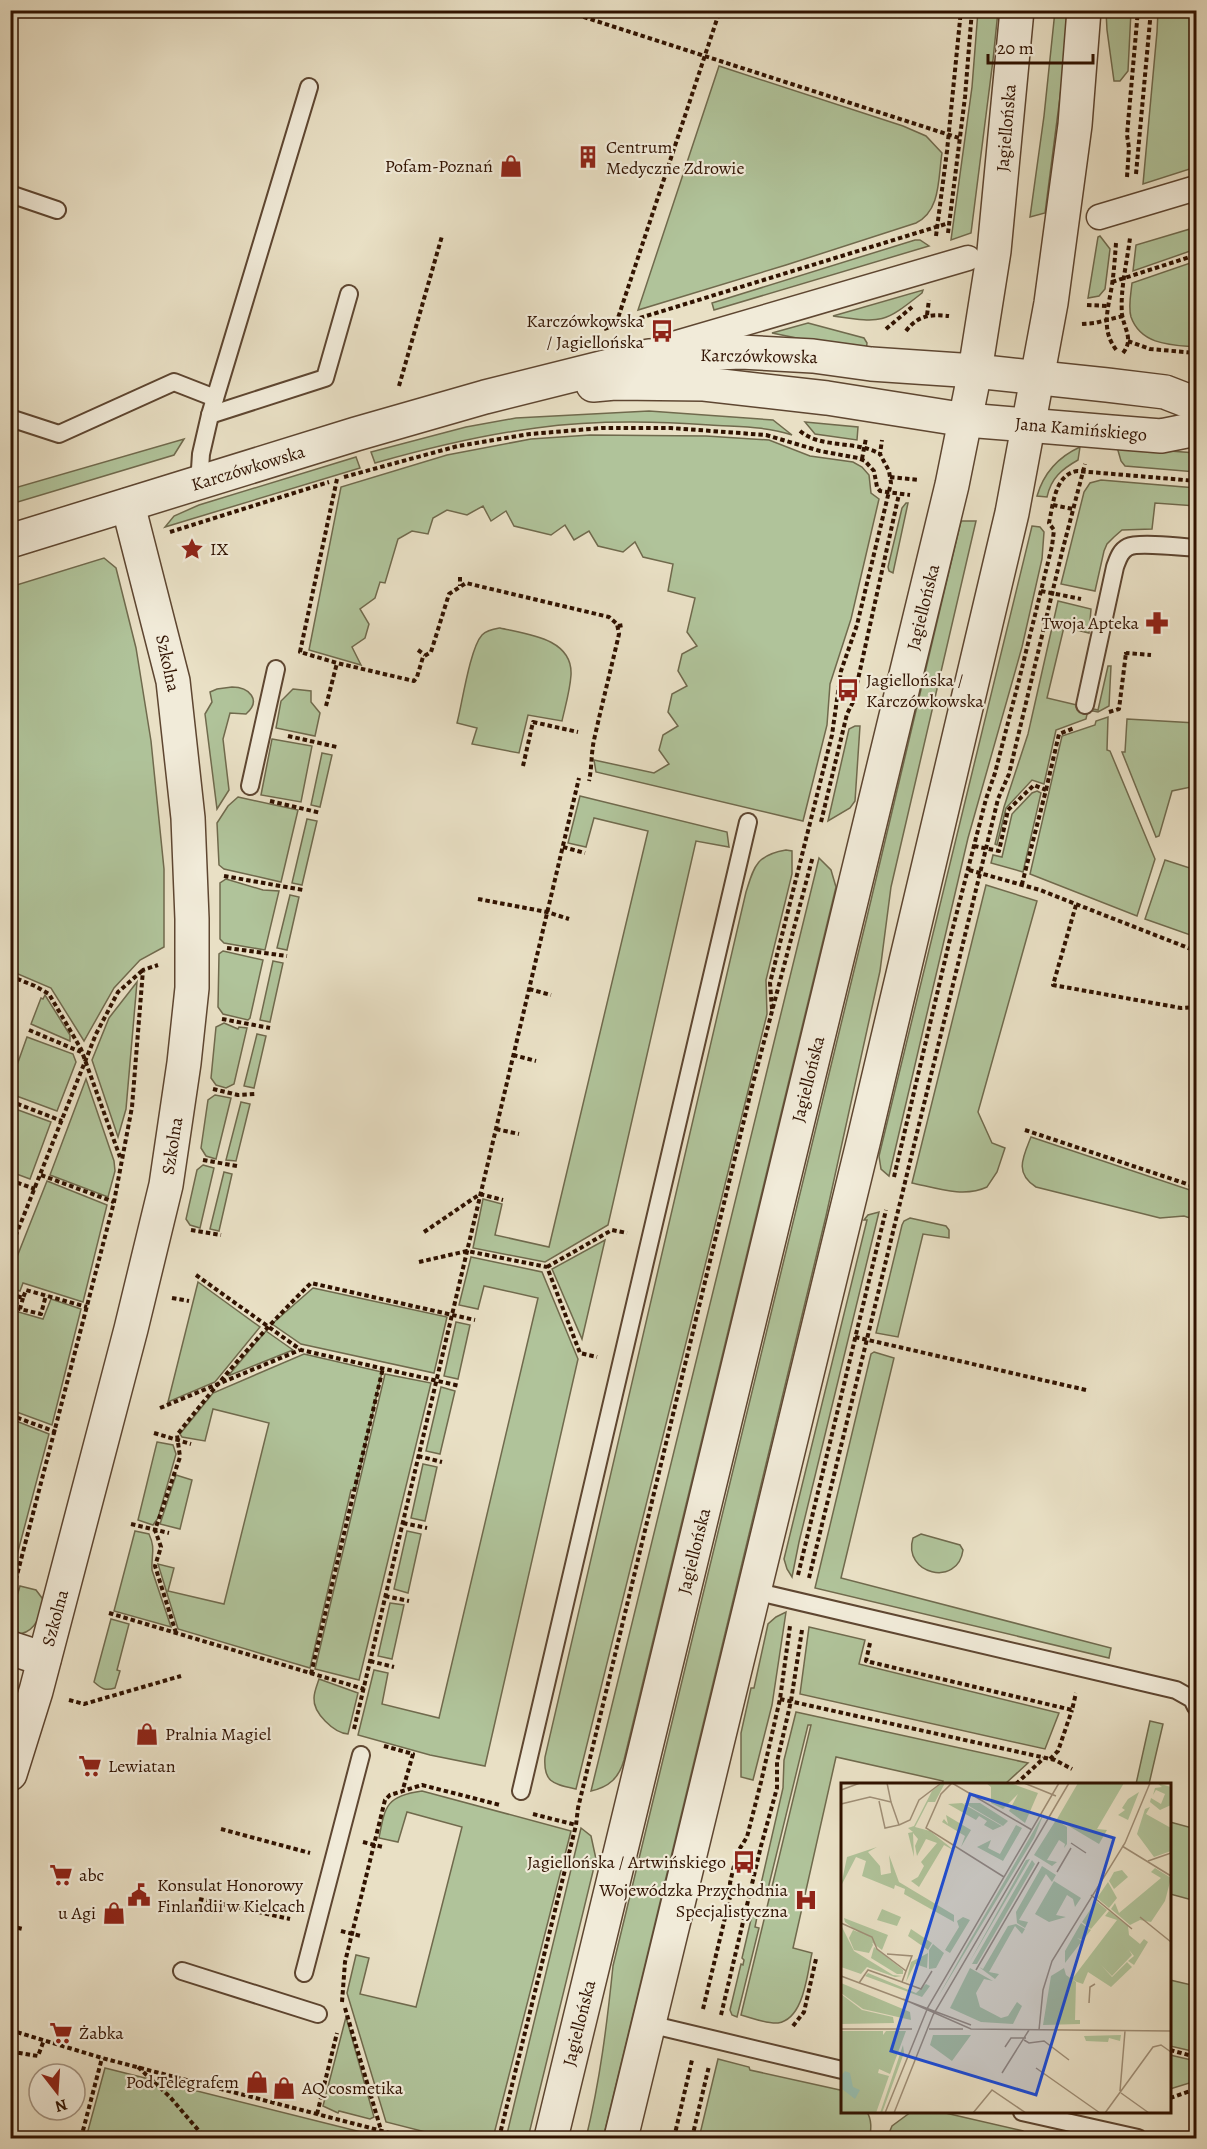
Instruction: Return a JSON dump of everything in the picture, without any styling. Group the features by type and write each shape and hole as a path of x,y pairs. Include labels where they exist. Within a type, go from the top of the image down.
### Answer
{"street":[{"name":"Jagiellońska","path":"551,2139 966,420 994,251 1017,10"},
{"path":"621,2139 1004,548 1051,303 1075,125 1084,10"},
{"path":"1110,214 1197,188"},
{"path":"649,356 668,344 968,258"},
{"name":"Karczówkowska","path":"10,541 356,434 485,397 649,356 741,352 813,356 871,364 1038,377"},
{"path":"1038,377 1165,392 1197,404"},
{"name":"Karczówkowska","path":"485,397 615,382 704,384 827,398 966,420"},
{"name":"Jana Kamińskiego","path":"966,420 1161,436 1197,429"},
{"name":"Szkolna","path":"10,1774 36,1691 131,1329 166,1185 184,1064 192,988 188,818 173,681 128,505"},
{"path":"10,1648 44,1659"}],"lane":[{"path":"199,484 201,454 210,415 309,87"},
{"path":"10,194 57,210"},
{"path":"210,415 325,378 349,294"},
{"path":"10,418 59,434 174,382 215,398"},
{"path":"1084,705 1115,567 1120,554 1129,546 1139,545 1197,548"},
{"path":"250,786 276,669"},
{"path":"521,1791 748,822"},
{"path":"754,1590 1176,1690 1191,1699 1197,1707"},
{"path":"304,1973 360,1755"},
{"path":"182,1971 318,2014"},
{"path":"649,2024 841,2070"},
{"path":"1026,2113 1138,2139"}],"path":[{"path":"562,10 705,58 959,138"},
{"path":"616,325 720,10"},
{"path":"883,334 889,325 912,307 929,298 941,296 937,226 961,10"},
{"path":"938,266 949,223 972,10"},
{"path":"1128,359 1110,342 1105,320 1112,282 1110,214 1127,178 1130,148 1127,135 1138,10"},
{"path":"595,332 949,223"},
{"path":"397,395 442,236"},
{"path":"1112,282 1197,255"},
{"path":"927,315 929,298"},
{"path":"1087,305 1108,306"},
{"path":"903,336 911,325 927,315 954,316"},
{"path":"1088,324 1123,316"},
{"path":"1128,341 1150,349 1197,353"},
{"path":"169,532 337,479 459,446 530,434 602,428 690,429 766,435 820,452 862,459 874,471 880,491 910,495"},
{"path":"862,459 868,429"},
{"path":"772,1013 770,983 832,735 841,670 857,625 889,492 890,477 880,454 883,437"},
{"path":"674,2139 696,2035 731,1893 730,1883 737,1852 747,1837 780,1699 800,1601 812,1562 867,1340 998,799 1009,774 1086,460"},
{"path":"894,1177 974,846 1041,591 1054,535 1054,530 1049,523 1058,488 1065,476 1073,472 1197,481"},
{"path":"890,477 909,478"},
{"path":"337,479 300,652 411,681 417,677 425,655 432,652 449,594 466,583 609,616 618,626 619,634 590,759 592,768 589,781"},
{"path":"821,822 847,714 853,702 899,494"},
{"path":"1045,503 1073,509"},
{"path":"459,577 460,586"},
{"path":"1041,591 1071,597"},
{"path":"618,626 624,626"},
{"path":"418,650 425,655"},
{"path":"326,706 337,663"},
{"path":"524,766 533,722 578,732"},
{"path":"263,730 337,747"},
{"path":"352,1737 579,778"},
{"path":"974,846 999,851 1008,810 1034,785 1047,790 1022,884"},
{"path":"304,810 321,813"},
{"path":"562,846 585,853"},
{"path":"499,2139 576,1825 578,1808 659,1466 813,856"},
{"path":"969,870 1022,884 1197,951"},
{"path":"215,874 303,890"},
{"path":"478,899 547,912 569,919"},
{"path":"1076,905 1053,985 1180,1008 1197,1006"},
{"path":"226,948 287,956"},
{"path":"10,1250 96,1034 118,992 143,970 160,964"},
{"path":"10,1602 114,1202 132,1107 143,970"},
{"path":"10,976 49,994 76,1038 121,1158"},
{"path":"529,989 551,995"},
{"path":"212,1017 270,1028"},
{"path":"29,1030 82,1052"},
{"path":"513,1055 536,1060"},
{"path":"204,1087 238,1095 255,1094"},
{"path":"10,1101 62,1121"},
{"path":"496,1129 519,1134"},
{"path":"1025,1130 1197,1187"},
{"path":"222,1163 237,1166"},
{"path":"40,1175 114,1202"},
{"path":"10,1180 35,1189"},
{"path":"424,1232 480,1194 503,1200"},
{"path":"692,2139 777,1788 777,1762 791,1701 800,1601 801,1558 886,1210"},
{"path":"419,1262 467,1251 547,1267 612,1230 651,1238"},
{"path":"206,1233 221,1235"},
{"path":"547,1267 580,1353 621,1363"},
{"path":"196,1275 301,1350 460,1386"},
{"path":"176,1633 155,1566 161,1547 155,1530 180,1457 177,1435 267,1326 311,1283 475,1320"},
{"path":"46,1295 41,1314 20,1309 26,1290 46,1295 87,1307"},
{"path":"10,1294 23,1298"},
{"path":"855,1337 1086,1390"},
{"path":"160,1408 301,1350"},
{"path":"312,1674 383,1368"},
{"path":"10,1415 56,1432"},
{"path":"154,1433 191,1444"},
{"path":"418,1456 442,1462"},
{"path":"403,1523 427,1528"},
{"path":"131,1524 169,1533"},
{"path":"386,1596 409,1601"},
{"path":"109,1613 364,1689"},
{"path":"870,1636 866,1661 1072,1710"},
{"path":"370,1661 394,1667"},
{"path":"36,1691 84,1704 181,1676"},
{"path":"1050,1759 1058,1751 1077,1690"},
{"path":"780,1699 1050,1759 1072,1769"},
{"path":"382,1746 413,1754 403,1789"},
{"path":"1018,1783 1044,1758"},
{"path":"342,2015 345,1962 385,1800 403,1789 422,1785 510,1808"},
{"path":"532,1813 576,1825"},
{"path":"221,1829 334,1859"},
{"path":"199,1899 255,1911"},
{"path":"10,1926 23,1929"},
{"path":"793,2026 804,2012 816,1959"},
{"path":"342,2000 353,2028 381,2131"},
{"path":"317,2114 339,2026"},
{"path":"10,2030 102,2058 410,2139"},
{"path":"10,2062 14,2052 38,2056 44,2040"},
{"path":"1171,2050 1197,2057"},
{"path":"81,2139 102,2058"},
{"path":"137,2067 170,2097 205,2139"},
{"path":"1171,2098 1197,2089"}],"green space":[{"path":"978,11 998,11 993,60 971,233 951,240 972,87"},
{"path":"1055,11 1070,11 1068,35 1045,213 1030,217 1044,116"},
{"path":"1106,11 1131,11 1128,71 1120,81 1114,81"},
{"path":"1158,11 1196,11 1196,167 1143,184 1157,32"},
{"path":"719,66 903,126 926,136 942,153 937,193 930,211 916,223 638,310"},
{"path":"1190,229 1196,249 1133,271 1136,245"},
{"path":"1100,236 1110,249 1105,289 1099,296 1088,298 1098,237"},
{"path":"920,240 929,246 714,310 712,303"},
{"path":"1196,261 1196,347 1167,344 1149,338 1136,326 1131,317 1132,283"},
{"path":"923,290 899,311 881,319 862,320 833,316"},
{"path":"808,323 864,338 867,343 866,352 772,333"},
{"path":"649,411 773,420 792,435 772,430 741,427 602,422 558,425 495,434 375,463 371,452 466,427 516,418"},
{"path":"805,422 858,427 857,440 815,434"},
{"path":"590,435 706,436 769,440 810,456 853,462 869,475 871,493 879,499 851,619 830,684 827,725 803,821 596,772 594,760 654,773 669,764 659,750 663,735 678,726 668,712 672,694 687,686 678,671 682,654 697,646 687,632 695,598 668,591 673,564 643,557 635,542 623,552 598,546 589,531 574,540 565,525 551,535 514,526 506,511 491,521 483,506 467,515 447,510 433,518 428,534 412,531 398,539 385,583 380,582 375,598 360,609 369,624 365,638 352,647 361,665 309,650 341,487 447,455 531,439"},
{"path":"184,439 174,455 11,504 11,489"},
{"path":"1080,447 1078,460 1058,475 1051,484 1047,497 1037,496 1053,466 1065,455"},
{"path":"1117,447 1196,453 1196,472 1125,466"},
{"path":"356,457 360,468 165,527 174,516 199,505"},
{"path":"1101,480 1196,488 1196,506 1155,503 1152,529 1122,530 1107,544 1095,591 1061,584 1084,492 1090,483"},
{"path":"908,503 893,573 888,567 902,508"},
{"path":"961,521 976,521 891,887 880,971 826,1216 603,2138 586,2138 602,2052 613,1966"},
{"path":"1032,526 1040,527 1044,532 1042,559 1022,647 968,838 889,1176 881,1169 879,1156"},
{"path":"104,558 116,568 136,648 151,741 164,869 164,947 140,960 114,988 84,1041 51,988 11,971 10,587"},
{"path":"1058,601 1091,609 1089,633 1064,627 1047,698 1098,710 1108,666 1111,666 1109,706 1098,712 1088,710 1086,719 1056,730 1044,784 1032,780 1006,808 997,845 995,844 1004,807 1028,734"},
{"path":"500,628 534,636 556,645 570,663 569,693 562,721 528,715 519,753 472,744 477,728 457,723 470,664 478,642 486,632"},
{"path":"232,687 248,692 253,699 253,704 246,714 230,713 223,739 229,790 217,809 205,714 212,702 210,692"},
{"path":"293,689 311,691 311,702 320,713 315,736 276,728 281,701"},
{"path":"1108,717 1107,750 1110,751 1155,859 1137,916 1030,874 1062,736 1095,725 1096,721"},
{"path":"1127,719 1196,723 1196,786 1172,791 1159,836 1156,837 1122,752 1125,752"},
{"path":"860,726 855,801 850,808 828,821 849,729"},
{"path":"272,739 312,746 301,802 261,795"},
{"path":"322,753 332,755 320,807 311,805"},
{"path":"1037,791 1041,793 1023,872 991,863 993,855 1002,857 1012,814 1032,793"},
{"path":"580,796 727,832 729,847 696,841 608,1225 545,1262 473,1248 483,1199 502,1204 495,1235 549,1247 648,831 594,818 586,847 568,843"},
{"path":"238,797 298,810 281,882 224,869 219,865 217,823 228,806"},
{"path":"307,819 317,821 302,885 292,883"},
{"path":"786,850 792,851 792,874 766,980 767,1014 576,1789 556,1784 548,1777 545,1757 746,892 754,869 762,859"},
{"path":"819,858 831,870 836,887 624,1760 612,1781 591,1791"},
{"path":"1165,860 1196,870 1196,937 1145,919"},
{"path":"226,879 263,890 279,891 265,950 224,943 220,939 220,883"},
{"path":"986,885 1037,901 978,1112 992,1143 1005,1148 997,1172 987,1187 959,1192 912,1183"},
{"path":"290,895 299,897 287,950 277,948"},
{"path":"223,951 263,960 248,1020 223,1014 218,1007 219,954"},
{"path":"273,961 283,963 270,1022 260,1020"},
{"path":"137,982 126,1109 118,1137 92,1060 109,1018"},
{"path":"45,995 70,1035 70,1041 31,1024 41,998 43,999"},
{"path":"224,1023 238,1029 239,1027 247,1028 234,1084 226,1088 216,1085 211,1078 216,1027"},
{"path":"257,1034 266,1036 254,1088 244,1086"},
{"path":"27,1037 73,1054 76,1062 57,1111 11,1094 11,1082"},
{"path":"86,1079 114,1161 115,1171 108,1197 50,1175"},
{"path":"215,1095 231,1098 216,1159 206,1156 201,1148 208,1100"},
{"path":"241,1102 250,1104 236,1161 226,1160"},
{"path":"10,1107 51,1122 30,1179 11,1172"},
{"path":"1031,1137 1196,1192 1196,1220 1184,1216 1160,1218 1036,1187 1025,1176 1022,1164"},
{"path":"203,1165 214,1168 200,1228 190,1225 186,1219 197,1170"},
{"path":"224,1172 232,1174 219,1231 210,1229"},
{"path":"47,1181 107,1205 83,1302 23,1283 20,1291 11,1288 11,1272"},
{"path":"879,1212 792,1577 784,1559 867,1220 864,1220 868,1215"},
{"path":"910,1218 946,1226 949,1230 949,1238 923,1234 898,1337 876,1333 902,1225"},
{"path":"605,1240 582,1339 552,1269"},
{"path":"471,1257 542,1272 578,1359 485,1766 430,1755 358,1735 374,1670 388,1673 382,1704 439,1718 538,1298 484,1286 478,1309 459,1305"},
{"path":"198,1282 260,1327 215,1382 168,1402"},
{"path":"313,1288 447,1317 434,1373 301,1344 272,1324"},
{"path":"11,1299 18,1303 15,1311 43,1319 51,1299 81,1309 52,1425 11,1410"},
{"path":"456,1322 470,1325 458,1379 444,1376"},
{"path":"266,1331 293,1350 228,1376"},
{"path":"874,1352 894,1358 841,1578 1111,1648 1109,1658 815,1588 871,1354"},
{"path":"304,1354 382,1372 355,1491 351,1490 310,1668 178,1629 158,1564 174,1568 168,1591 224,1604 269,1423 213,1409 205,1441 182,1437 180,1434 213,1393"},
{"path":"385,1374 431,1383 359,1680 315,1669"},
{"path":"441,1387 455,1391 440,1454 426,1451"},
{"path":"11,1419 49,1434 11,1578"},
{"path":"157,1442 173,1445 176,1454 158,1518 153,1525 138,1520"},
{"path":"423,1464 437,1467 425,1521 411,1518"},
{"path":"176,1475 192,1480 180,1529 160,1524"},
{"path":"135,1531 149,1534 151,1539 152,1570 171,1627 114,1611"},
{"path":"407,1531 421,1534 408,1593 394,1589"},
{"path":"921,1534 960,1545 963,1550 959,1562 952,1569 942,1572 932,1572 923,1568 915,1560 912,1550 913,1538"},
{"path":"20,1586 36,1590 45,1602 30,1630 25,1633 11,1634 10,1619"},
{"path":"390,1603 404,1605 392,1659 378,1656"},
{"path":"786,1612 772,1705 753,1780 741,1777 741,1733 768,1624"},
{"path":"111,1619 129,1624 117,1670 120,1671 115,1688 106,1689 94,1682"},
{"path":"809,1627 865,1640 859,1664 1059,1713 1045,1749 800,1694"},
{"path":"319,1679 358,1693 348,1734 331,1726 317,1710 314,1696"},
{"path":"796,1712 1028,1763 1006,1783 942,1783 943,1781 836,1757 793,1948 812,1953 806,1983 794,2013 787,2020 774,2023 741,2015 811,1725 808,1725 766,1897 758,1897 783,1788 784,1760"},
{"path":"1150,1721 1163,1724 1149,1783 1136,1783"},
{"path":"422,1791 571,1831 493,2138 449,2138 386,2122 347,1993 356,1955 369,1958 360,1994 416,2007 462,1827 407,1812 398,1842 379,1838 383,1818 389,1804 401,1796"},
{"path":"1171,1822 1196,1829 1196,1901 1171,1894"},
{"path":"581,1828 591,1836 596,1859 528,2138 506,2138"},
{"path":"753,1911 758,1912 755,1927 759,1928 737,2017 732,2015 730,2010 741,1964 743,1965 742,1958"},
{"path":"1171,1980 1196,1986 1196,2052 1171,2046"},
{"path":"346,2017 374,2117 370,2119 339,2111 338,2113 323,2106"},
{"path":"1171,2055 1196,2061 1196,2081 1171,2089"},
{"path":"718,2059 749,2067 750,2070 840,2090 841,2113 868,2113 871,2128 870,2138 699,2138"},
{"path":"105,2068 385,2138 86,2138"},
{"path":"910,2113 945,2113 1023,2131 1025,2138 887,2138 892,2126"}],"place":[{"name":"Centrum Medyczne Zdrowie","path":"588,157"},
{"name":"Pofam-Poznań","path":"511,166"},
{"name":"Karczówkowska / Jagiellońska","path":"662,331"},
{"name":"IX","path":"192,549"},
{"name":"Twoja Apteka","path":"1157,623"},
{"name":"Jagiellońska / Karczówkowska","path":"848,690"},
{"name":"Pralnia Magiel","path":"147,1734"},
{"name":"Lewiatan","path":"90,1766"},
{"name":"Jagiellońska / Artwińskiego","path":"744,1862"},
{"name":"abc","path":"61,1875"},
{"name":"Konsulat Honorowy Finlandii w Kielcach","path":"139,1895"},
{"name":"Wojewódzka Przychodnia Specjalistyczna","path":"806,1900"},
{"name":"u Agi","path":"114,1913"},
{"name":"Żabka","path":"61,2033"},
{"name":"Pod Telegrafem","path":"257,2082"},
{"name":"AQ cosmetika","path":"284,2088"}]}
